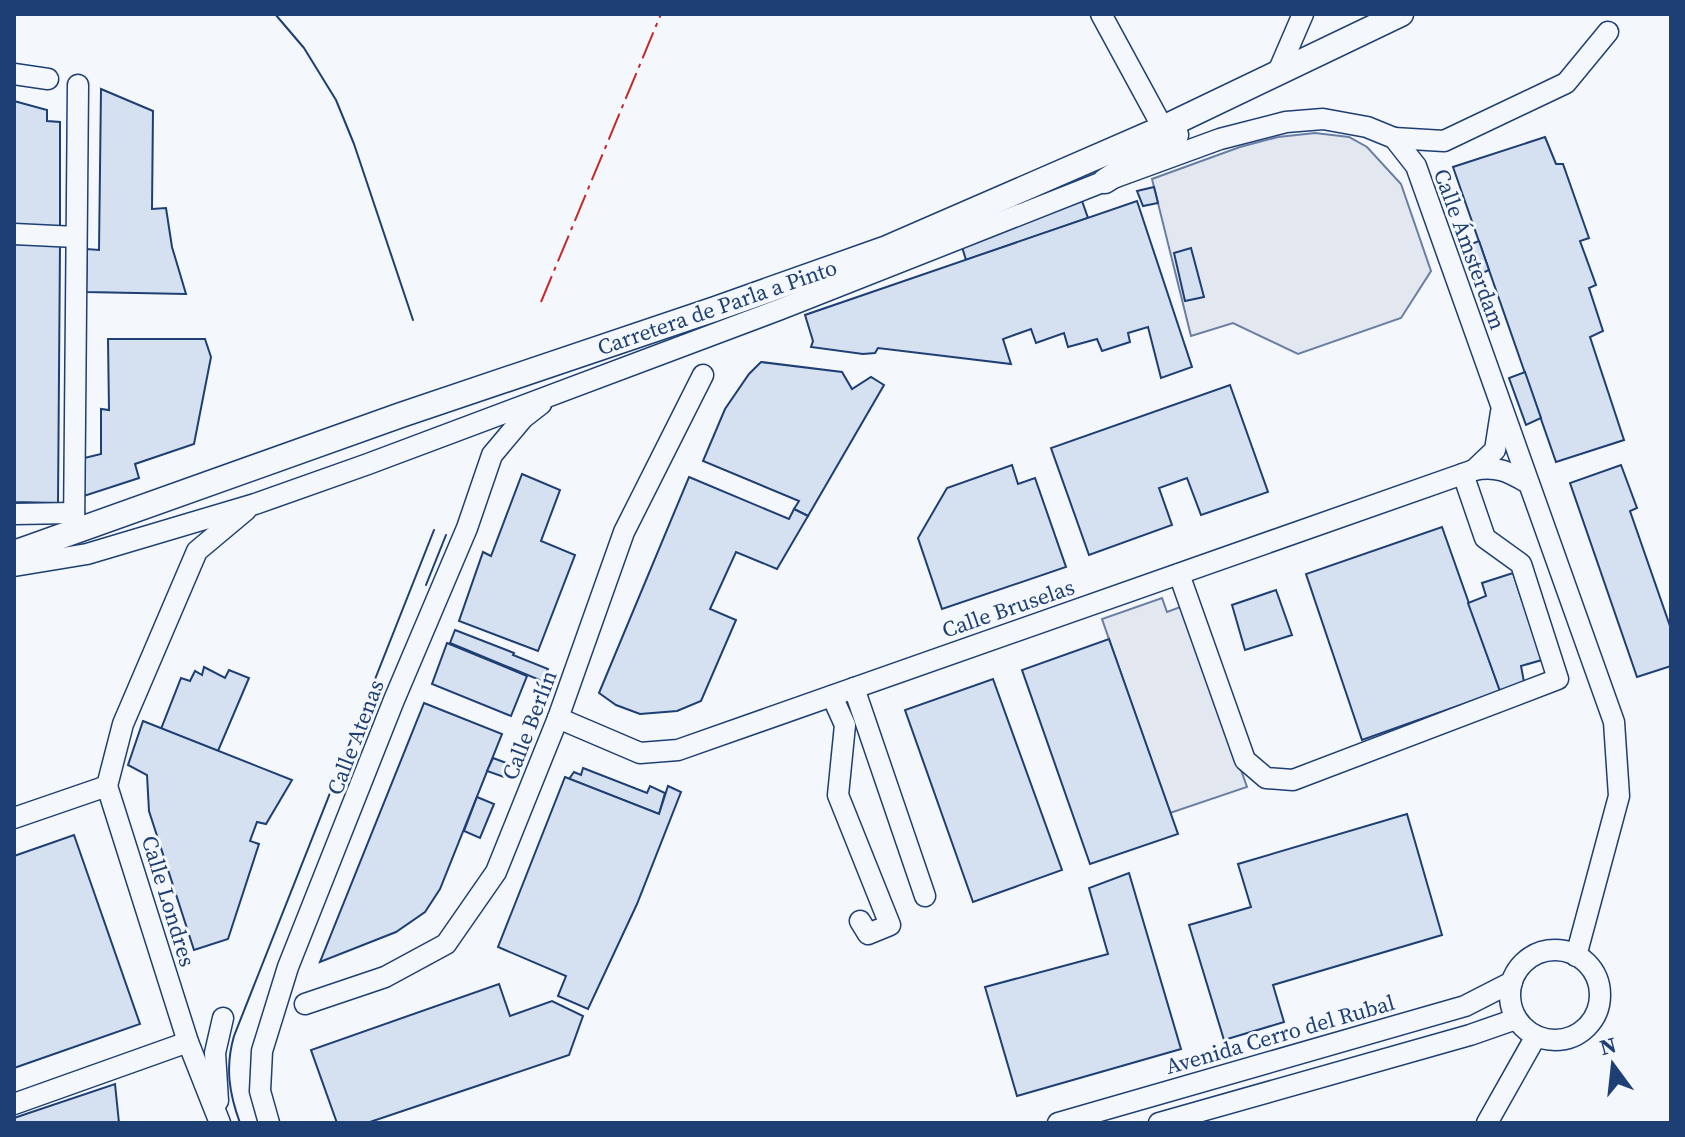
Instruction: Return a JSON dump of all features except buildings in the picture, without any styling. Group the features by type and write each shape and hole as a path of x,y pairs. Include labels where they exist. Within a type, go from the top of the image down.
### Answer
{"main road":[{"name":"Carretera de Parla a Pinto","path":"14,553 74,523 715,309 887,248 1163,128 1401,14"},
{"path":"1105,181 1254,84"}],"street":[{"path":"1101,14 1163,128"},
{"path":"1278,72 1303,14"},
{"path":"14,566 87,554 255,504 368,464 1220,139 1286,122 1323,119 1367,127 1394,138 1444,141 1566,83 1608,32"},
{"path":"14,74 48,79"},
{"path":"14,514 74,523 78,85"},
{"name":"Calle Ámsterdam","path":"1394,138 1416,166 1614,722 1619,796 1576,956"},
{"path":"14,234 76,237"},
{"name":"Calle Berlín","path":"273,1015 385,977 446,944 496,872 558,718 624,532 703,375"},
{"name":"Calle Atenas","path":"269,1123 259,1076 262,1051 284,980 394,700 467,528 492,455 523,418 553,394"},
{"path":"1468,472 1495,450 1501,408"},
{"path":"1468,472 1493,468 1507,470 1528,483"},
{"path":"1179,574 1245,760 1266,778 1293,780 1558,679 1521,564 1485,538 1468,472"},
{"name":"Calle Bruselas","path":"558,718 640,753 678,750 1468,472"},
{"path":"14,818 107,786 123,724 197,551 255,504"},
{"path":"854,688 925,896"},
{"path":"832,696 845,725 838,795 890,925 868,934 860,921"},
{"name":"Calle Londres","path":"107,786 188,1042 219,1122"},
{"path":"1561,951 1576,956 1588,965 1597,978 1600,993 1598,1008 1591,1022 1580,1033 1566,1039 1551,1040 1536,1036 1516,1019 1510,1001 1512,982 1519,968 1531,957 1545,952 1561,951"},
{"path":"284,980 288,993 305,1004"},
{"name":"Avenida Cerro del Rubal","path":"1058,1123 1465,1006 1512,982"},
{"path":"219,1122 215,1053 223,1018"},
{"path":"1159,1123 1470,1035 1516,1019"},
{"path":"1487,1123 1536,1036"},
{"path":"14,1104 188,1042"}],"shaded area":[{"path":"1315,133 1349,137 1367,147 1401,184 1431,271 1401,318 1298,354 1233,323 1191,336 1152,179 1240,147 1278,137"},
{"path":"1162,598 1167,612 1183,606 1247,787 1170,813 1102,619"}],"tram line":[{"path":"275,14 304,48 336,100 354,144 413,320"},
{"path":"240,1123 230,1080 234,1036 434,530"},
{"path":"426,585 446,535"}],"power":[{"path":"541,302 661,14"}]}
